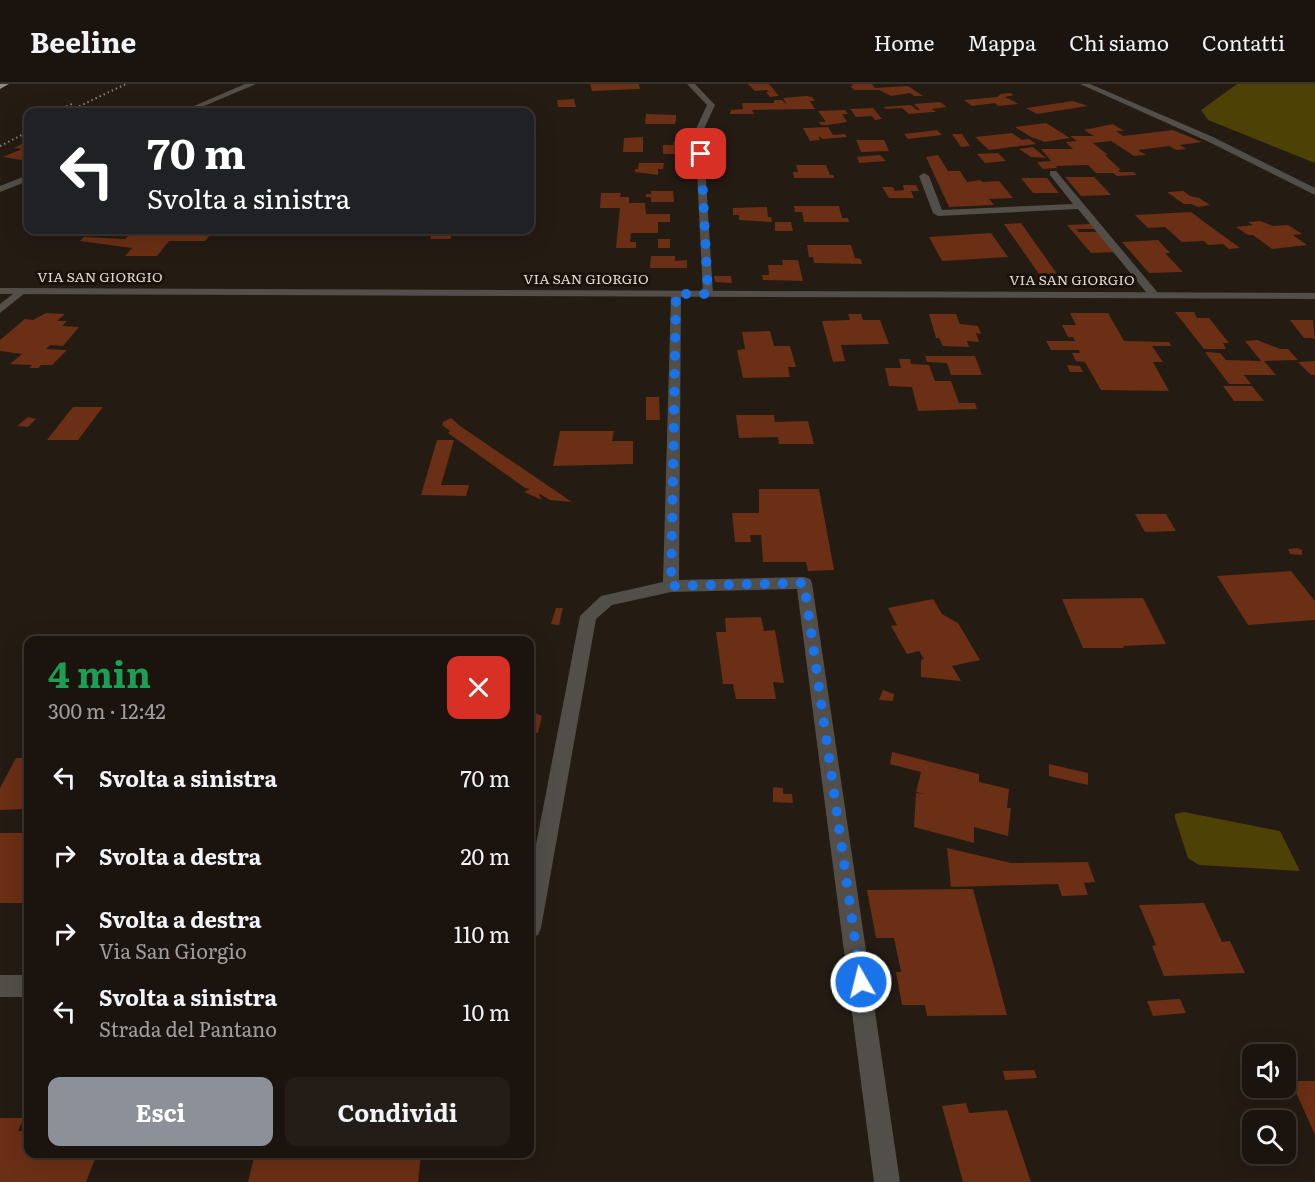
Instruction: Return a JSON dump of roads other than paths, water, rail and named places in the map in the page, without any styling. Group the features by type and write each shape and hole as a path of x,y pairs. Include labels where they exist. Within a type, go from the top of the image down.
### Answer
{"highway":[{"path":"0,87 5,84"}],"street":[{"path":"194,108 252,84"},
{"path":"691,84 711,105 699,131 708,294"},
{"path":"1084,84 1210,139 1315,192"},
{"path":"1053,172 1154,295"},
{"path":"924,176 938,213 1081,206"},
{"path":"0,191 24,179"},
{"name":"VIA SAN GIORGIO","path":"0,291 1315,296"},
{"path":"0,310 21,291"},
{"path":"671,586 676,294"},
{"path":"534,906 588,616 607,600 671,586 804,583 868,1029 887,1182"},
{"path":"0,986 24,986"}],"railway":[{"path":"75,108 126,84"},
{"path":"63,108 74,103"},
{"path":"0,146 24,134"}]}
